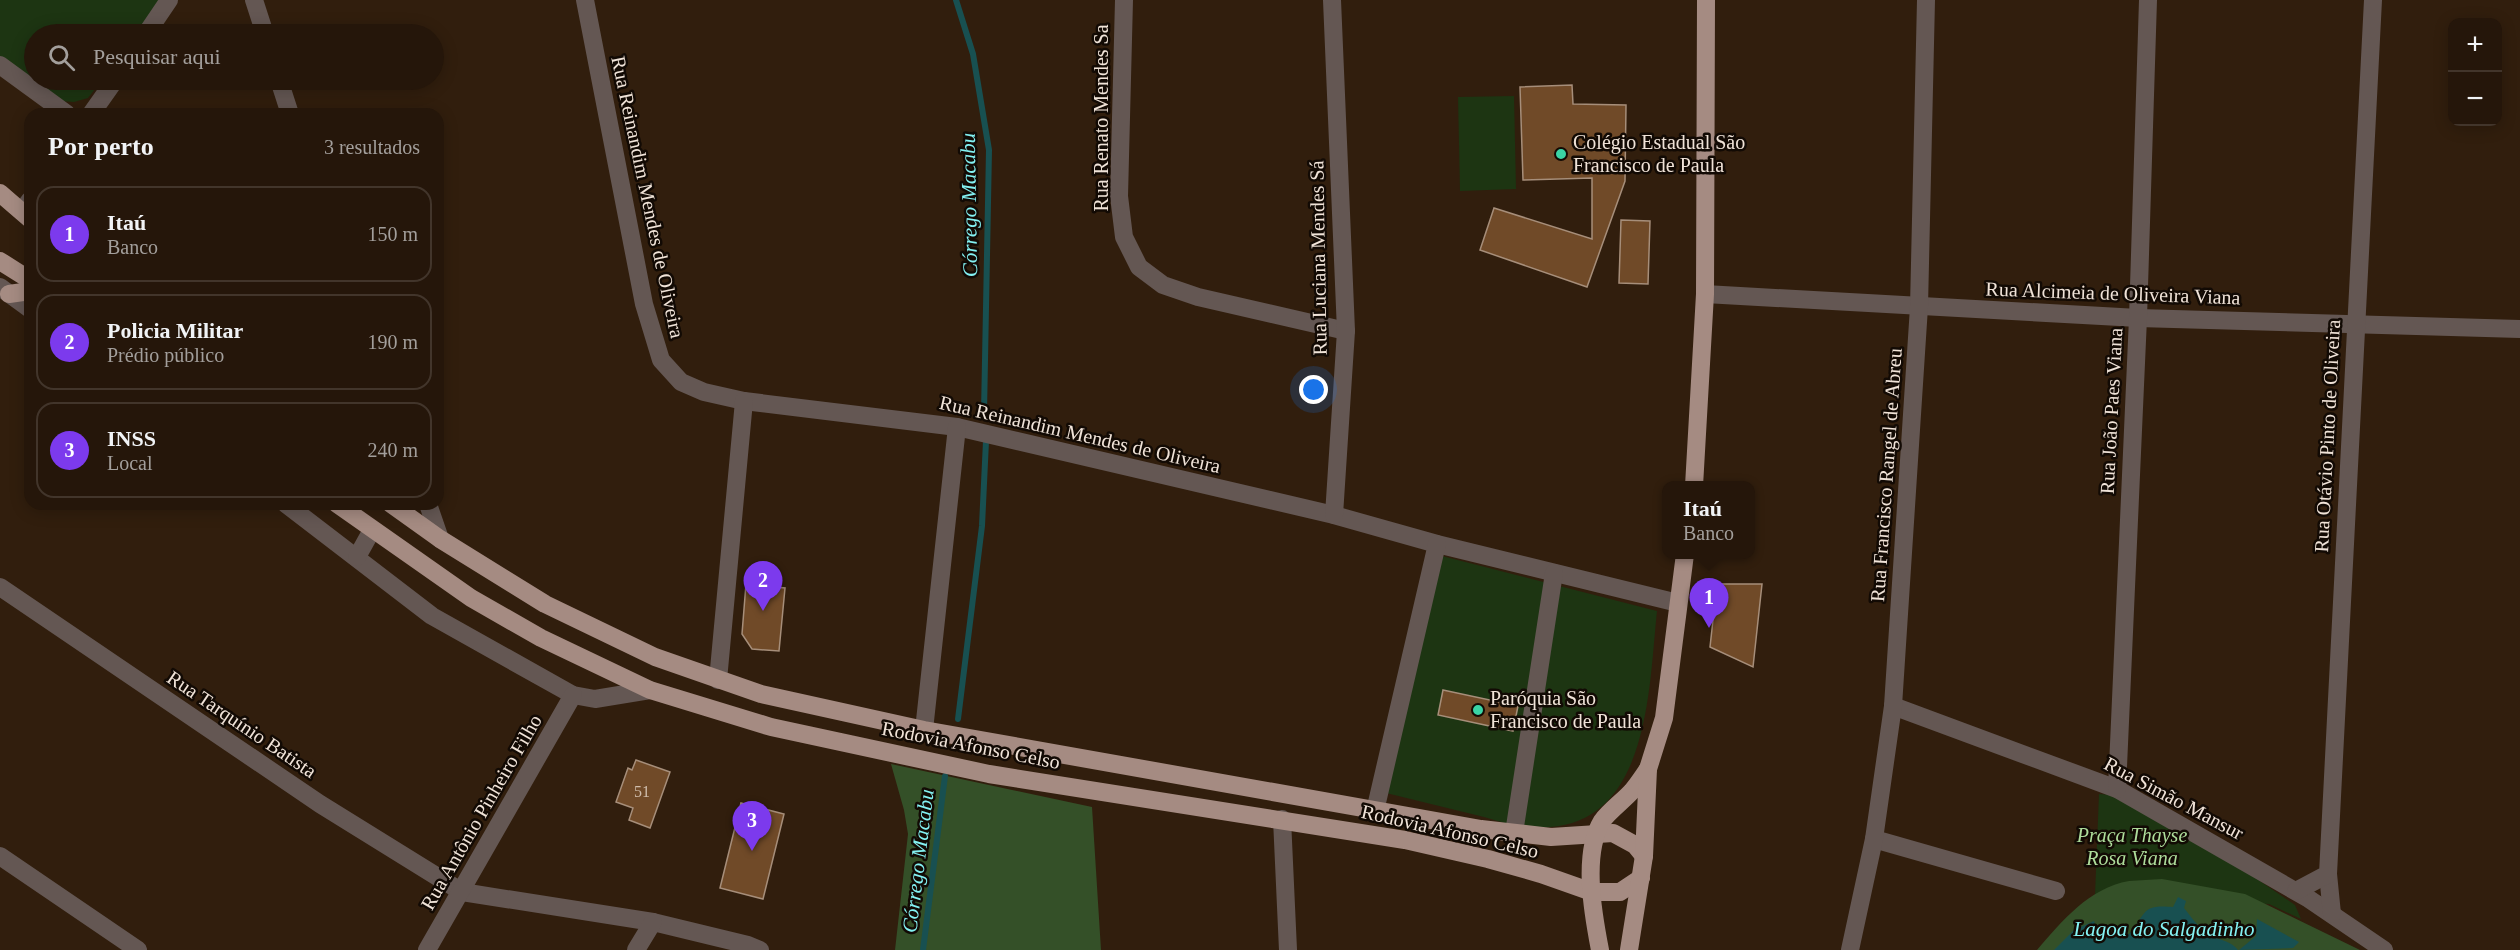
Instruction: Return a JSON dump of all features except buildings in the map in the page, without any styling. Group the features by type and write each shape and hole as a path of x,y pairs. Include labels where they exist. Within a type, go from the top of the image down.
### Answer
{"main road":[{"path":"1694,481 1705,294 1706,0"},
{"path":"0,193 24,208"},
{"path":"0,261 24,276"},
{"path":"3,296 24,292"},
{"name":"Rodovia Afonso Celso","path":"345,510 471,598 541,638 650,690 771,727 989,774 1405,840 1488,859 1592,892 1620,892 1641,878"},
{"name":"Rodovia Afonso Celso","path":"399,510 440,539 545,604 655,657 761,693 924,730 1375,811 1551,837 1613,833 1624,838 1644,856"},
{"path":"1629,950 1644,856 1648,769 1664,717 1684,559"},
{"path":"1600,950 1592,892 1592,863 1597,833 1603,821 1632,791 1648,769"}],"street":[{"path":"153,24 169,0"},
{"path":"254,0 262,24"},
{"name":"Rua Reinandim Mendes de Oliveira","path":"585,0 644,304 661,360 681,382 704,392 744,400 957,427 1334,515 1437,544 1678,603"},
{"name":"Rua Renato Mendes Sa","path":"1124,0 1119,196 1124,237 1139,267 1163,285 1198,297 1346,331"},
{"name":"Rua Luciana Mendes Sá","path":"1332,0 1346,331 1334,515"},
{"name":"Rua Francisco Rangel de Abreu","path":"1850,950 1874,839 1893,706 1919,307 1926,0"},
{"name":"Rua João Paes Viana","path":"2117,789 2138,318 2148,0"},
{"name":"Rua Otávio Pinto de Oliveira","path":"2332,914 2328,874 2373,0"},
{"path":"0,65 24,83"},
{"path":"34,90 59,108"},
{"path":"95,108 108,90"},
{"path":"282,90 288,108"},
{"name":"Rua Alcimeia de Oliveira Viana","path":"1705,294 2138,318 2520,329"},
{"path":"3,296 24,306"},
{"path":"718,680 744,400"},
{"path":"924,730 957,427"},
{"path":"294,510 432,616 573,695 595,699 650,690"},
{"path":"430,510 440,539"},
{"path":"357,557 372,530"},
{"path":"1375,811 1437,544"},
{"path":"1514,833 1554,573"},
{"name":"Rua Tarquínio Batista","path":"0,587 320,804 462,892"},
{"name":"Rua Antônio Pinheiro Filho","path":"427,950 573,695"},
{"name":"Rua Simão Mansur","path":"1893,706 2117,789 2296,891 2384,950"},
{"path":"1282,819 1288,950"},
{"path":"1874,839 2056,891"},
{"path":"0,856 138,950"},
{"path":"2296,891 2328,874"},
{"path":"462,892 653,922 760,950"},
{"path":"636,950 653,922"}],"green space":[{"path":"0,0 161,0 143,24 24,24 24,75 0,57"},
{"path":"44,90 94,90 88,98 74,102 59,101"},
{"path":"1514,96 1516,189 1460,191 1458,97"},
{"path":"1442,556 1657,611 1646,710 1638,744 1626,775 1608,801 1583,819 1550,827 1528,828 1386,793"},
{"path":"891,764 1092,807 1101,950 895,950 908,834"},
{"name":"Praça Thayse Rosa Viana","path":"2099,794 2112,795 2225,857 2295,905 2301,919 2269,904 2095,895"},
{"path":"2162,879 2245,894 2360,950 2037,950 2077,907 2101,891 2129,881"}],"water":[{"name":"Lagoa do Salgadinho","path":"2178,897 2186,901 2184,908 2196,924 2238,950 2054,950 2074,930 2094,921 2097,929 2129,934 2145,912 2155,907 2173,907"},
{"name":"Lagoa do Salgadinho","path":"2257,919 2299,942 2293,948 2239,950 2256,936"}],"waterway":[{"name":"Córrego Macabu","path":"956,0 973,54 989,150 984,413"},
{"name":"Córrego Macabu","path":"958,719 982,526 986,441"},
{"name":"Córrego Macabu","path":"923,950 945,776"}],"place":[{"name":"Colégio Estadual São Francisco de Paula","path":"1561,154"},
{"name":"Policia Militar","path":"763,611"},
{"name":"Itaú","path":"1709,628"},
{"name":"Paróquia São Francisco de Paula","path":"1478,710"},
{"name":"INSS","path":"752,851"}]}
